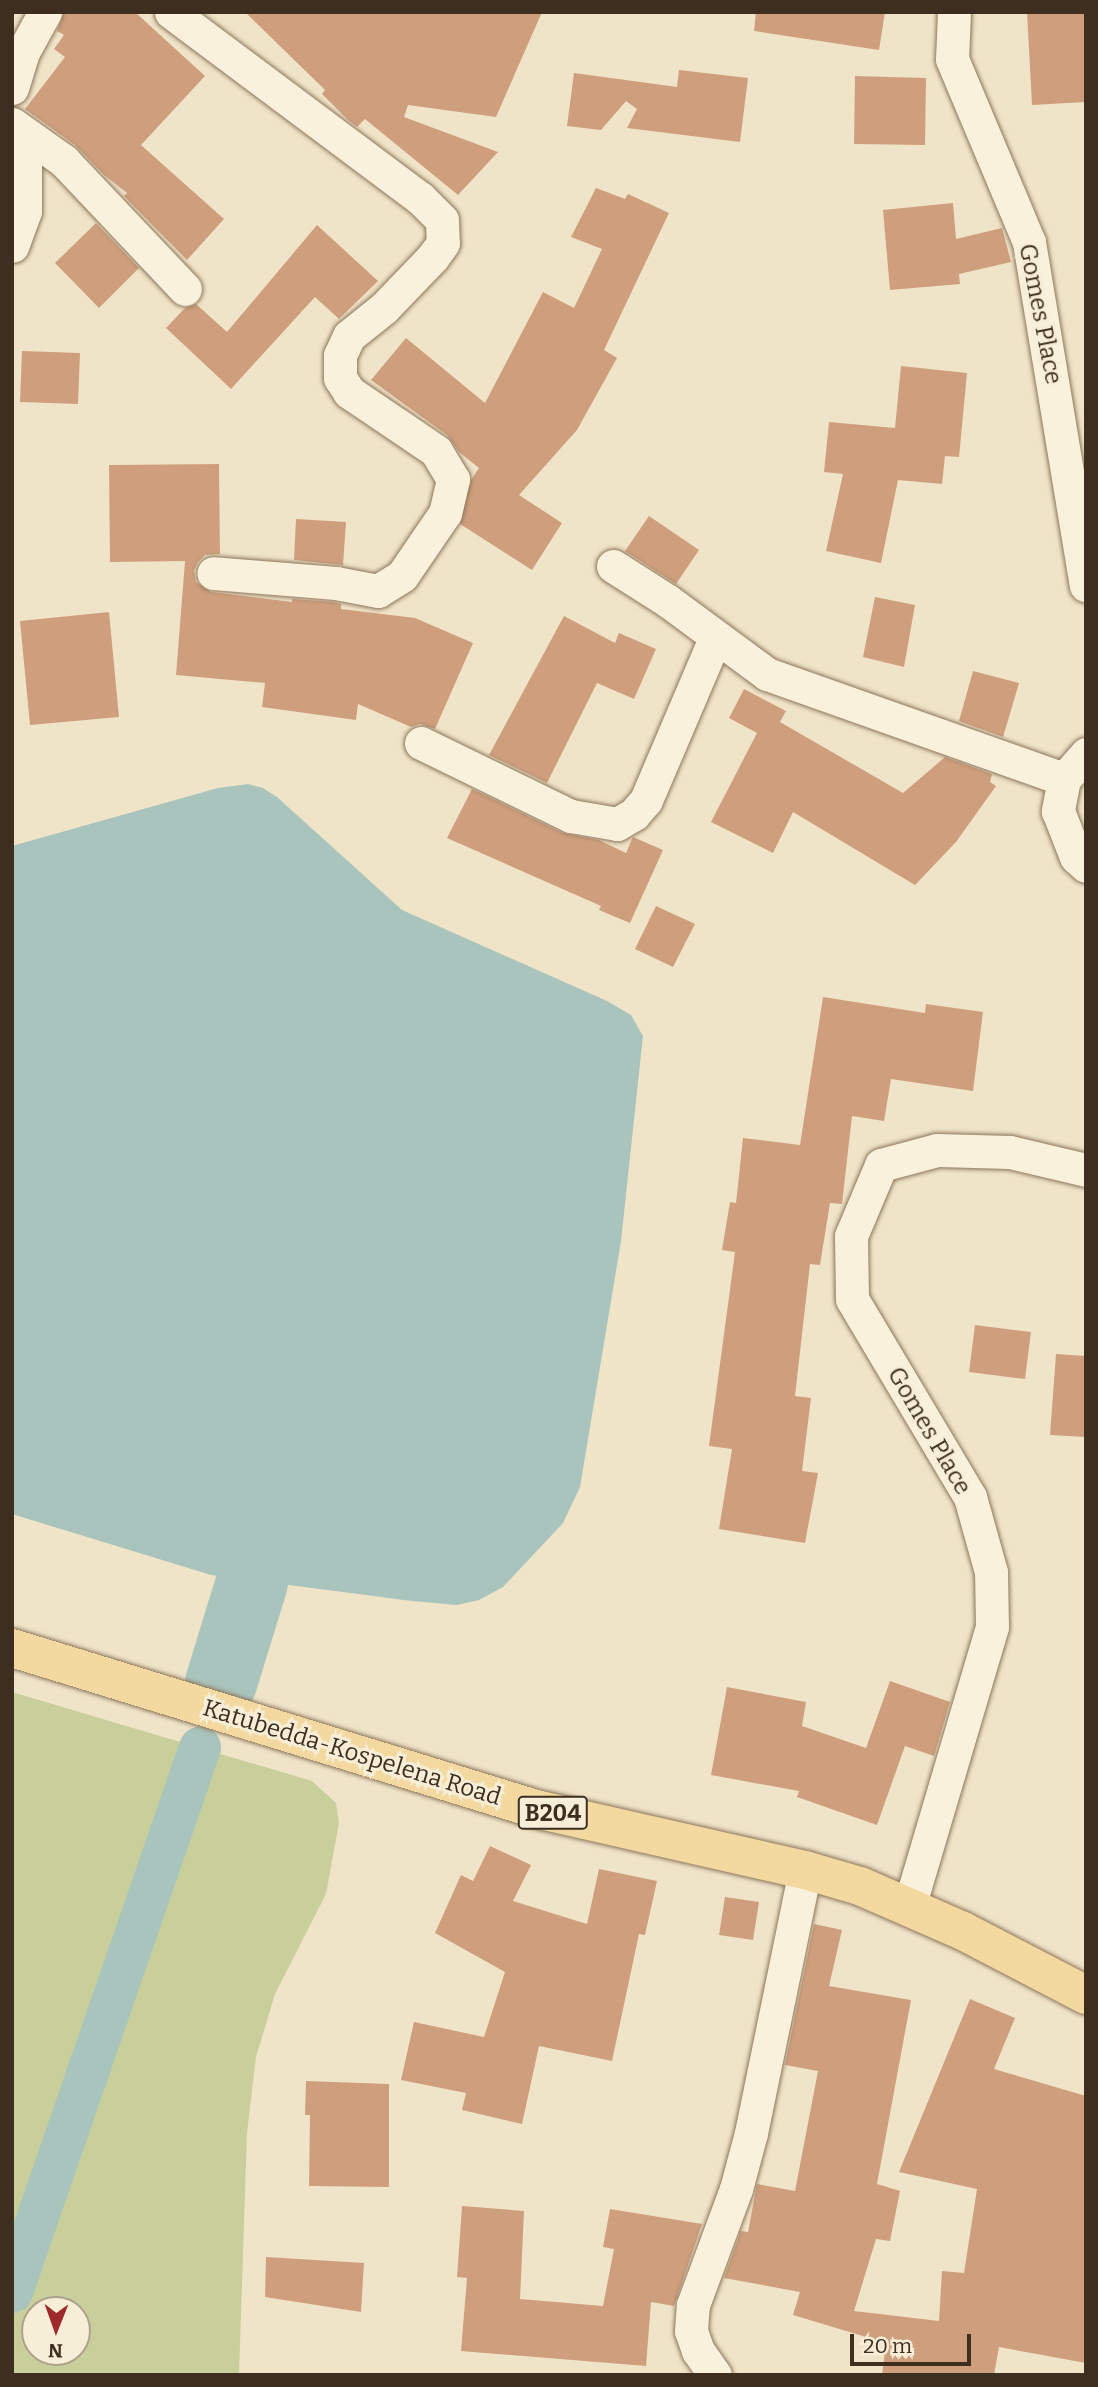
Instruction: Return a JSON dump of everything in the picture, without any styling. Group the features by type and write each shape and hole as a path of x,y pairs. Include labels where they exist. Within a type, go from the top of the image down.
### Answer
{"main road":[{"name":"Katubedda-Kospelena Road","path":"12,1648 536,1809 805,1870 860,1886 909,1907 1086,1995"}],"street":[{"path":"12,88 23,52 45,12"},
{"path":"171,12 420,198 442,220 443,243 433,257 384,308 349,336 340,355 340,378 348,392 436,451 453,479 444,513 402,576 377,591 336,583 213,573"},
{"name":"Gomes Place","path":"954,12 952,59 1029,242 1086,585"},
{"path":"12,124 64,161 185,289"},
{"path":"12,132 25,153 25,211 12,246"},
{"path":"613,566 668,601 766,674 1064,779"},
{"path":"421,743 571,816 617,824 634,814 646,800 715,638"},
{"path":"1086,754 1064,779 1058,811 1076,857 1086,866"},
{"name":"Gomes Place","path":"909,1907 992,1627 991,1572 970,1497 852,1299 851,1236 881,1165 937,1150 1010,1152 1086,1170"},
{"path":"715,2375 698,2351 691,2331 693,2305 736,2189 751,2133 805,1870"}],"green space":[{"path":"12,1692 312,1781 336,1803 339,1823 326,1894 275,1994 256,2057 247,2133 239,2375 12,2375"}],"water":[{"path":"248,784 263,788 277,797 402,910 607,1001 631,1015 643,1036 621,1241 580,1487 563,1523 503,1587 479,1600 457,1605 412,1601 211,1575 12,1514 12,846 218,788"}],"building":[{"path":"64,12 135,12 205,76 141,145 224,219 187,260 124,196 127,193 104,175 75,145 25,109 65,57 54,49 64,35 57,31"},
{"path":"245,12 542,12 496,117 408,105 404,117 498,152 458,195 365,119 357,127 348,120 322,94 325,90"},
{"path":"756,12 885,12 879,50 754,31"},
{"path":"1027,12 1086,12 1086,102 1032,105"},
{"path":"679,70 748,78 740,142 627,128 637,109 626,101 601,130 567,126 574,73 677,87"},
{"path":"855,76 926,78 925,145 854,144"},
{"path":"596,188 625,199 628,194 669,213 604,350 617,358 577,430 519,495 562,523 532,570 460,524 471,480 479,468 459,452 447,435 371,380 406,338 485,403 543,292 574,308 602,249 571,237"},
{"path":"953,203 956,239 1002,228 1011,262 959,274 960,284 890,290 883,210"},
{"path":"96,223 139,268 99,308 55,263"},
{"path":"317,225 378,281 339,319 315,297 231,389 166,328 185,308 196,304 227,332"},
{"path":"22,351 80,353 78,404 20,402"},
{"path":"901,366 967,373 959,457 945,456 942,484 898,480 881,563 826,551 843,474 824,472 829,422 895,428"},
{"path":"219,464 220,554 205,555 198,562 194,571 196,582 211,592 292,602 292,599 333,602 341,604 341,609 415,618 473,643 435,729 420,724 411,727 358,704 356,720 262,707 265,683 176,675 185,561 110,562 109,465"},
{"path":"649,516 699,550 676,584 625,551"},
{"path":"296,519 346,522 343,565 294,560"},
{"path":"875,597 915,605 904,667 863,657"},
{"path":"109,612 119,717 30,725 20,621"},
{"path":"564,616 615,643 619,633 656,649 634,699 597,683 547,783 489,755"},
{"path":"973,671 1019,683 1003,737 959,721"},
{"path":"744,689 786,711 780,722 903,793 945,757 992,774 990,782 996,786 956,842 915,885 793,812 773,853 711,822 757,733 729,718"},
{"path":"472,789 563,833 599,840 626,853 633,837 663,850 630,923 599,910 601,906 447,838"},
{"path":"656,906 695,924 673,967 635,949"},
{"path":"823,997 925,1013 926,1004 983,1012 973,1091 891,1079 884,1121 852,1116 842,1204 830,1203 820,1265 810,1264 795,1396 811,1398 802,1471 818,1473 805,1543 719,1529 732,1449 709,1446 735,1252 722,1250 730,1202 736,1203 743,1138 800,1145"},
{"path":"975,1325 1031,1332 1025,1379 969,1372"},
{"path":"1056,1354 1086,1356 1086,1437 1050,1435"},
{"path":"890,1681 950,1702 934,1756 905,1746 877,1825 797,1797 799,1791 711,1775 727,1687 806,1702 802,1726 866,1748"},
{"path":"490,1846 531,1865 513,1901 587,1924 599,1869 657,1881 645,1935 639,1934 612,2061 539,2046 522,2124 462,2110 466,2093 401,2080 414,2022 484,2037 505,1972 435,1933 461,1875 473,1881"},
{"path":"725,1897 759,1902 753,1940 719,1935"},
{"path":"814,1924 842,1930 829,1986 911,2000 877,2184 900,2191 890,2241 876,2239 854,2311 939,2321 942,2271 964,2273 977,2189 899,2172 970,1999 1015,2018 994,2069 1086,2096 1086,2363 999,2347 994,2375 882,2375 886,2343 793,2315 800,2292 724,2278 741,2231 748,2232 757,2184 795,2191 818,2071 785,2065"},
{"path":"306,2081 389,2084 389,2187 309,2186 310,2115 305,2115"},
{"path":"462,2206 524,2211 520,2299 603,2306 614,2249 603,2247 610,2209 702,2224 674,2306 651,2302 646,2366 461,2351 467,2278 457,2277"},
{"path":"266,2257 364,2263 361,2312 265,2297"}],"waterway":[{"path":"221,1683 252,1582"},
{"path":"12,2292 200,1748"}]}
